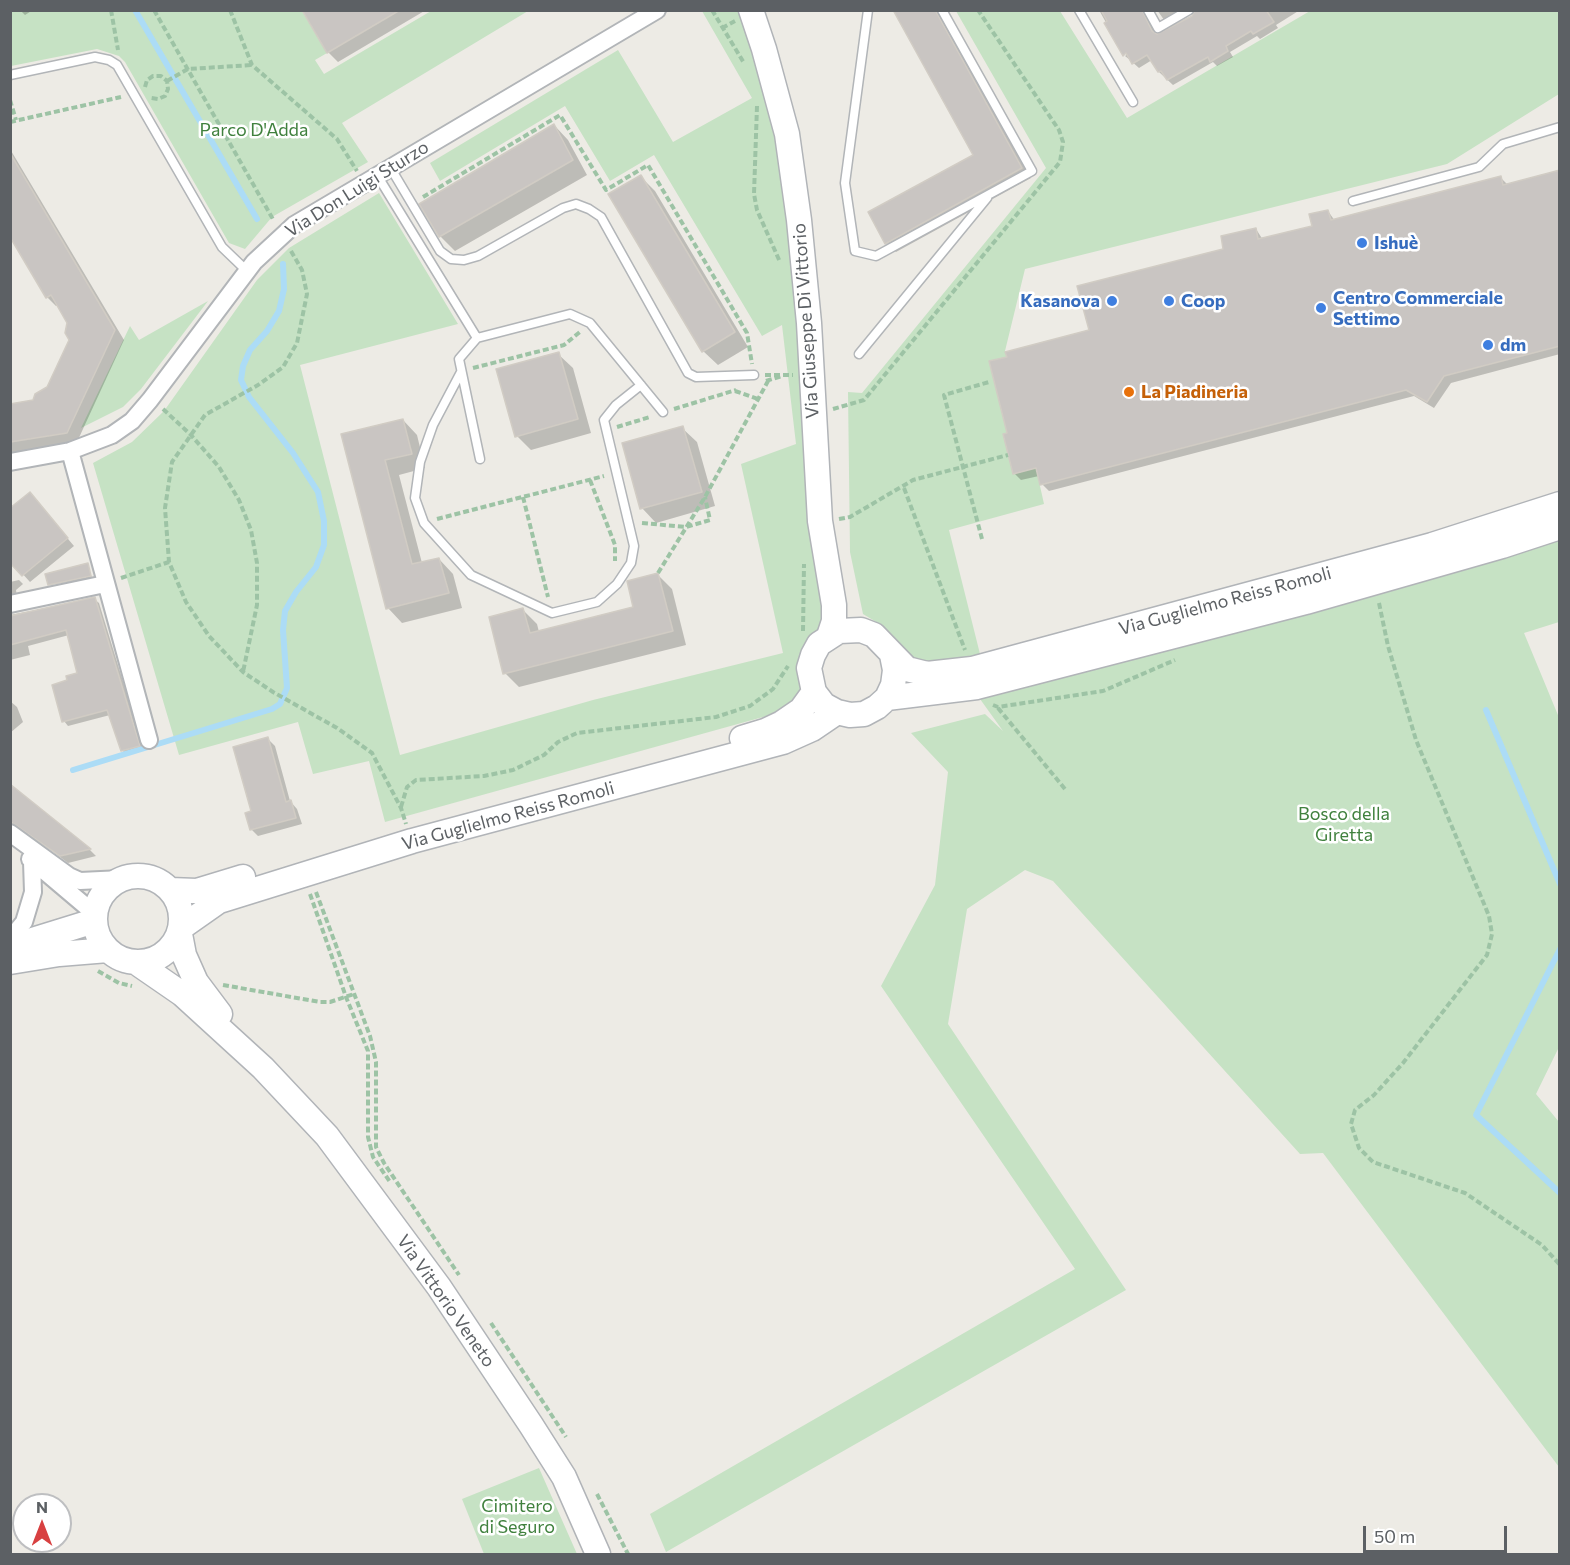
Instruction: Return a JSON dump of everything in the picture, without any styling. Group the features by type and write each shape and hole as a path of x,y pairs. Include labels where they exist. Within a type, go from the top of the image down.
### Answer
{"street":[{"name":"Via Don Luigi Sturzo","path":"10,462 70,451 112,435 132,421 247,271 269,246 294,225 657,10"},
{"name":"Via Giuseppe Di Vittorio","path":"751,10 787,134 799,220 828,520 849,604 861,630"},
{"name":"Via Giuseppe Di Vittorio","path":"769,10 801,131 813,218 834,605 834,621 829,636"},
{"path":"70,451 149,740"},
{"name":"Via Guglielmo Reiss Romoli","path":"892,656 907,669 977,685 1501,525 1560,504"},
{"path":"1306,602 1364,576 1492,539 1500,534 1501,525"},
{"name":"Via Guglielmo Reiss Romoli","path":"887,698 977,685 1306,602 1502,546 1560,526"},
{"path":"10,604 105,584"},
{"path":"861,630 874,635 885,644 892,656 895,670 893,685 887,698 864,714 850,715 837,712 824,705 814,693 809,668 819,644 829,636 839,631 861,630"},
{"name":"Via Guglielmo Reiss Romoli","path":"170,890 197,891 408,828 765,731 801,710 814,693"},
{"name":"Via Guglielmo Reiss Romoli","path":"181,931 219,901 412,841 783,742 812,729 837,712"},
{"path":"12,834 69,876 80,881 145,876 162,883 170,890 179,902 184,955 196,982 262,1068"},
{"path":"12,834 32,862 95,917"},
{"path":"10,939 24,922 33,892 32,862"},
{"path":"122,879 103,894 95,917 99,938 108,951 121,959 137,963 182,994 262,1068"},
{"path":"10,948 95,917"},
{"path":"137,963 164,955 181,931"},
{"path":"10,962 59,954 108,951"},
{"name":"Via Vittorio Veneto","path":"262,1068 327,1136 439,1287 564,1477 598,1554"}],"lane":[{"path":"868,10 845,183 855,251 876,256 1032,171 942,10"},
{"path":"1079,10 1133,102"},
{"path":"1148,10 1158,28 1189,10"},
{"path":"10,75 95,57 109,60 117,66 222,247 247,271"},
{"path":"1353,201 1479,167 1503,144 1560,128"},
{"path":"376,175 412,203 440,251 451,259 464,260 478,256 562,208 576,204 590,209 601,217 688,373 696,377 755,380"},
{"path":"376,175 477,338"},
{"path":"859,354 991,193"},
{"path":"480,459 459,359 477,338 570,314 590,324 663,412"},
{"path":"461,372 433,425 420,462 415,498 424,523 471,575 552,613 597,602 617,584 631,563 634,546 604,420 609,412 641,385"}],"path":[{"path":"111,10 119,56 117,66"},
{"path":"154,10 276,225"},
{"path":"230,10 252,66 338,139 376,175"},
{"path":"711,10 747,68"},
{"path":"168,81 189,69 252,66"},
{"path":"153,76 161,76 168,81 168,89 162,98 154,99 143,92 147,80 153,76"},
{"path":"10,100 13,121 125,96"},
{"path":"757,97 754,194 758,210 784,270"},
{"path":"412,203 560,115 606,190 648,165 747,333 755,380"},
{"path":"287,245 302,270 307,294 297,343 283,367 258,385 205,415 172,462 165,508 169,562 192,610 209,636 243,672 273,693 337,728 372,753 401,808 408,787 416,780 484,776 513,770 544,755 558,742 577,733 716,717 750,706 772,689 789,664"},
{"path":"461,372 564,345 590,324"},
{"path":"794,365 796,386"},
{"path":"755,380 788,374 795,375"},
{"path":"755,380 768,380 788,374"},
{"path":"658,573 705,497 768,380"},
{"path":"982,539 944,395 989,382"},
{"path":"605,431 746,387"},
{"path":"734,390 758,399"},
{"path":"150,400 190,434 219,467 239,501 251,530 257,563 257,605 243,672"},
{"path":"828,520 850,517 904,488 913,480 1008,455"},
{"path":"424,523 616,473"},
{"path":"590,480 615,545 616,558 612,567"},
{"path":"904,488 977,685 998,707 1065,789"},
{"path":"523,497 552,613"},
{"path":"629,522 686,527 710,520 705,497"},
{"path":"105,584 169,562"},
{"path":"803,632 804,563"},
{"path":"1388,646 1416,740 1489,916 1492,934 1487,955 1403,1063 1374,1095 1355,1110 1351,1124 1359,1148 1373,1162 1465,1193 1542,1245 1560,1265"},
{"path":"998,707 1103,691 1183,656"},
{"path":"312,883 370,1036 376,1062 376,1147 384,1163 462,1280"},
{"path":"306,884 346,997 368,1051 368,1137 373,1157"},
{"path":"214,978 222,984 320,1002 330,1002 354,994"},
{"path":"488,1319 571,1447"},
{"path":"592,1486 628,1554"}],"green space":[{"name":"Parco D'Adda","path":"11,10 302,11 327,53 315,60 324,74 431,11 528,11 342,123 368,162 272,217 245,249 229,243 125,62 119,56 97,49 11,66"},
{"path":"702,11 740,11 776,120 798,284 813,520 823,626 802,691 781,712 385,822 369,761 313,774 298,722 179,755 93,463 132,442 164,411 257,280 289,248 379,193 458,324 300,365 400,755 593,700 783,653 741,464 796,444 782,325 762,336 654,155 610,181 565,106 440,181 430,163 618,50 673,142 752,98"},
{"path":"956,11 1060,11 1127,118 1310,11 1559,11 1559,94 1447,164 1025,269 1005,351 1007,357 989,362 1006,427 1025,428 1003,434 1013,474 1036,468 1044,504 949,530 981,658 915,665 899,651 883,626 863,614 850,552 848,392 862,393 1046,168"},
{"path":"208,301 141,389 123,407 81,428 130,326 139,340"},
{"name":"Bosco della Giretta","path":"1559,535 1559,622 1524,633 1560,720 1559,1047 1536,1094 1559,1122 1559,1467 1323,1153 1300,1154 1053,881 1025,870 967,909 948,1024 1126,1290 666,1552 650,1514 1075,1269 881,986 935,885 948,772 911,733 985,714 1003,731 980,699 1329,605"},
{"name":"Cimitero di Seguro","path":"539,1468 577,1554 484,1554 462,1499"}],"building":[{"path":"302,10 400,10 327,53"},
{"path":"893,10 935,10 1022,168 885,244 868,212 973,155"},
{"path":"1101,10 1142,10 1152,31 1157,34 1192,16 1195,10 1266,10 1274,22 1253,34 1251,31 1226,46 1228,51 1210,62 1208,57 1167,80 1161,71 1158,72 1147,55 1132,64 1126,53 1123,56 1104,23 1107,21"},
{"path":"554,124 573,160 439,237 419,204"},
{"path":"10,153 115,330 67,433 10,442 10,404 33,400 35,394 47,387 69,340 65,333 67,323 51,295 46,298 10,237"},
{"name":"Centro Commerciale Settimo","path":"1560,170 1560,346 1444,376 1427,402 1406,390 1040,485 1036,468 1013,474 1003,434 1007,433 989,361 1007,357 1005,352 1089,330 1077,286 1223,249 1221,236 1256,228 1258,239 1312,226 1309,214 1328,210 1331,220 1501,176 1503,185"},
{"path":"641,175 735,332 702,352 608,194"},
{"path":"559,352 578,419 515,437 496,369"},
{"path":"403,419 412,454 385,460 412,564 439,558 449,593 386,609 341,434"},
{"path":"683,426 702,492 640,509 622,443"},
{"path":"30,492 68,538 22,576 10,563 10,508"},
{"path":"88,563 91,576 48,585 45,574"},
{"path":"658,573 673,631 503,674 489,617 523,608 530,633 633,607 627,581"},
{"path":"95,597 140,746 121,751 107,710 62,722 52,685 67,680 66,676 77,673 66,630 10,645 10,616"},
{"path":"268,737 286,802 291,800 296,818 250,830 245,813 251,811 233,747"},
{"path":"10,784 91,849 60,856 10,821"}],"waterway":[{"path":"135,10 257,219"},
{"path":"73,770 272,709 280,704 287,688 283,630 285,611 296,592 316,567 324,545 324,521 318,492 293,453 249,397 241,380 243,366 250,350 267,331 279,311 284,289 283,264"},
{"path":"1486,710 1560,884"},
{"path":"1560,949 1476,1115 1560,1193"}],"place":[{"name":"Ishuè","path":"1362,243"},
{"name":"Kasanova","path":"1112,301"},
{"name":"Coop","path":"1169,301"},
{"name":"Centro Commerciale Settimo","path":"1321,308"},
{"name":"dm","path":"1488,345"},
{"name":"La Piadineria","path":"1129,392"}]}
